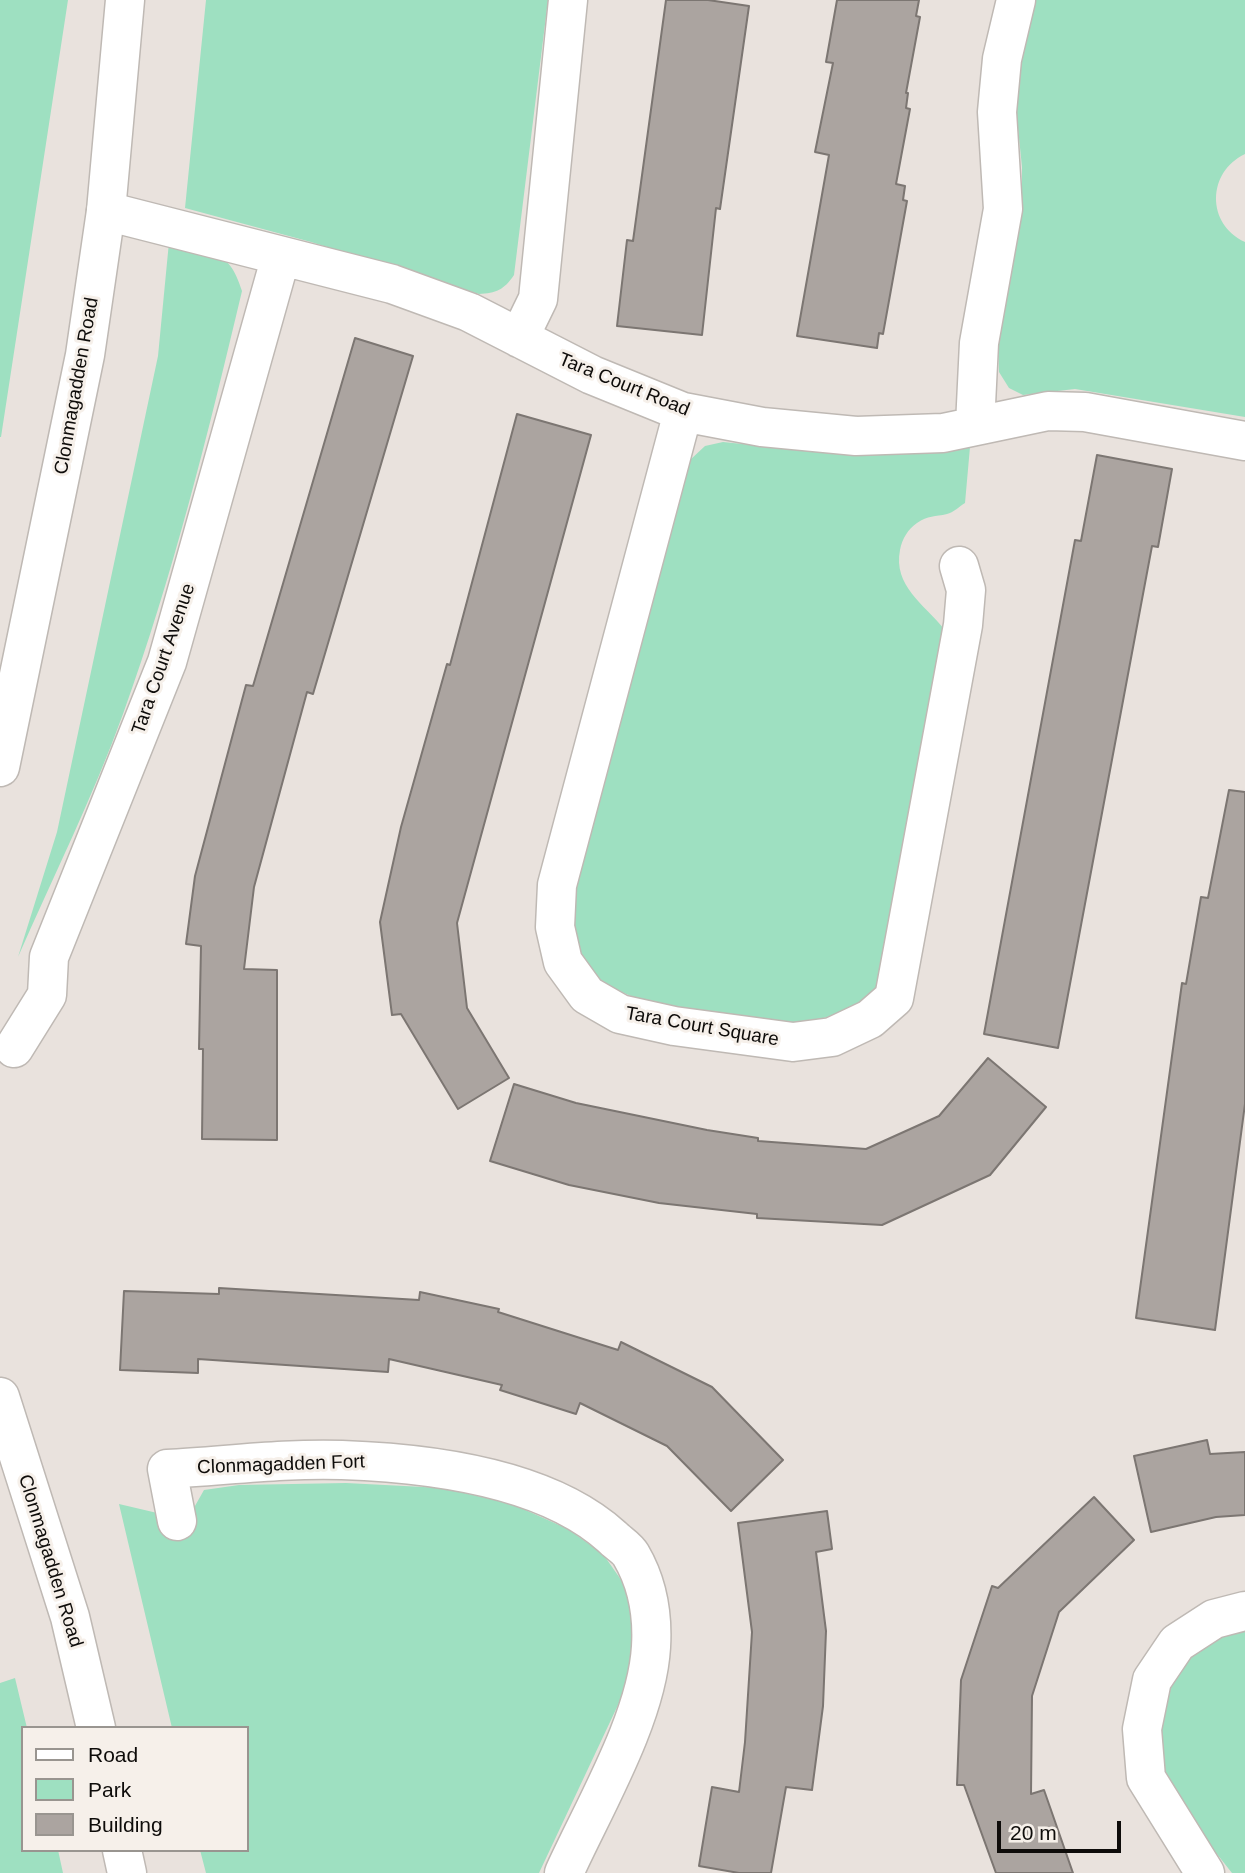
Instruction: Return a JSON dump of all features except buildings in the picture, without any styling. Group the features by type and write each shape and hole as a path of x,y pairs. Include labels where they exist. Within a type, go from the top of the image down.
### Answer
{"street":[{"name":"Clonmagadden Road","path":"0,767 85,355 106,211 125,0"},
{"path":"519,338 538,299 568,0"},
{"path":"975,425 979,343 1003,209 998,113 1002,59 1016,0"},
{"name":"Tara Court Road","path":"106,211 392,284 469,312 592,375 683,412 762,427 856,436 943,433 1048,411 1085,412 1245,441"},
{"name":"Tara Court Avenue","path":"14,1048 47,995 49,957 167,662 281,256"},
{"name":"Tara Court Square","path":"683,412 557,885 555,927 563,962 587,995 620,1014 674,1026 793,1042 832,1037 870,1019 894,998 963,625 966,590 959,566"},
{"name":"Clonmagadden Road","path":"0,1396 70,1617 96,1726"},
{"name":"Clonmagadden Fort","path":"177,1521 167,1469 341,1460 440,1469 506,1483 553,1499 596,1523 613,1538 630,1554 650,1601 651,1649 639,1709 564,1873"},
{"path":"1205,1873 1146,1778 1142,1729 1152,1680 1177,1643 1214,1619 1245,1611"},
{"path":"122,1852 127,1873"}],"green space":[{"path":"0,0 68,0 1,437 0,437"},
{"path":"206,0 548,0 514,275 507,284 495,292 479,294 311,242 185,208"},
{"path":"1035,0 1245,0 1245,154 1232,162 1223,173 1216,198 1223,223 1232,234 1245,242 1245,417 1075,389 1023,395 1009,388 999,372 998,342 1022,212 1022,167 1016,109 1020,63"},
{"path":"169,242 216,254 224,259 231,266 242,291 188,504 141,662 99,776 18,957 57,832 158,356"},
{"path":"723,442 877,453 970,447 965,503 949,513 928,517 917,523 906,535 900,550 899,563 906,584 945,630 878,985 852,1007 832,1016 810,1021 758,1021 644,1001 598,978 584,964 573,940 573,887 690,460 705,446"},
{"path":"346,1483 443,1488 512,1504 568,1529 603,1554 624,1584 636,1638 626,1688 539,1873 206,1873 201,1852 248,1852 248,1726 172,1726 119,1504 187,1520 204,1490 239,1485"},
{"path":"1245,1630 1245,1873 1232,1873 1191,1822 1171,1791 1162,1765 1158,1739 1166,1690 1178,1669 1196,1651 1218,1638"},
{"path":"15,1678 27,1726 21,1726 21,1852 58,1852 63,1873 0,1873 0,1683"}]}
